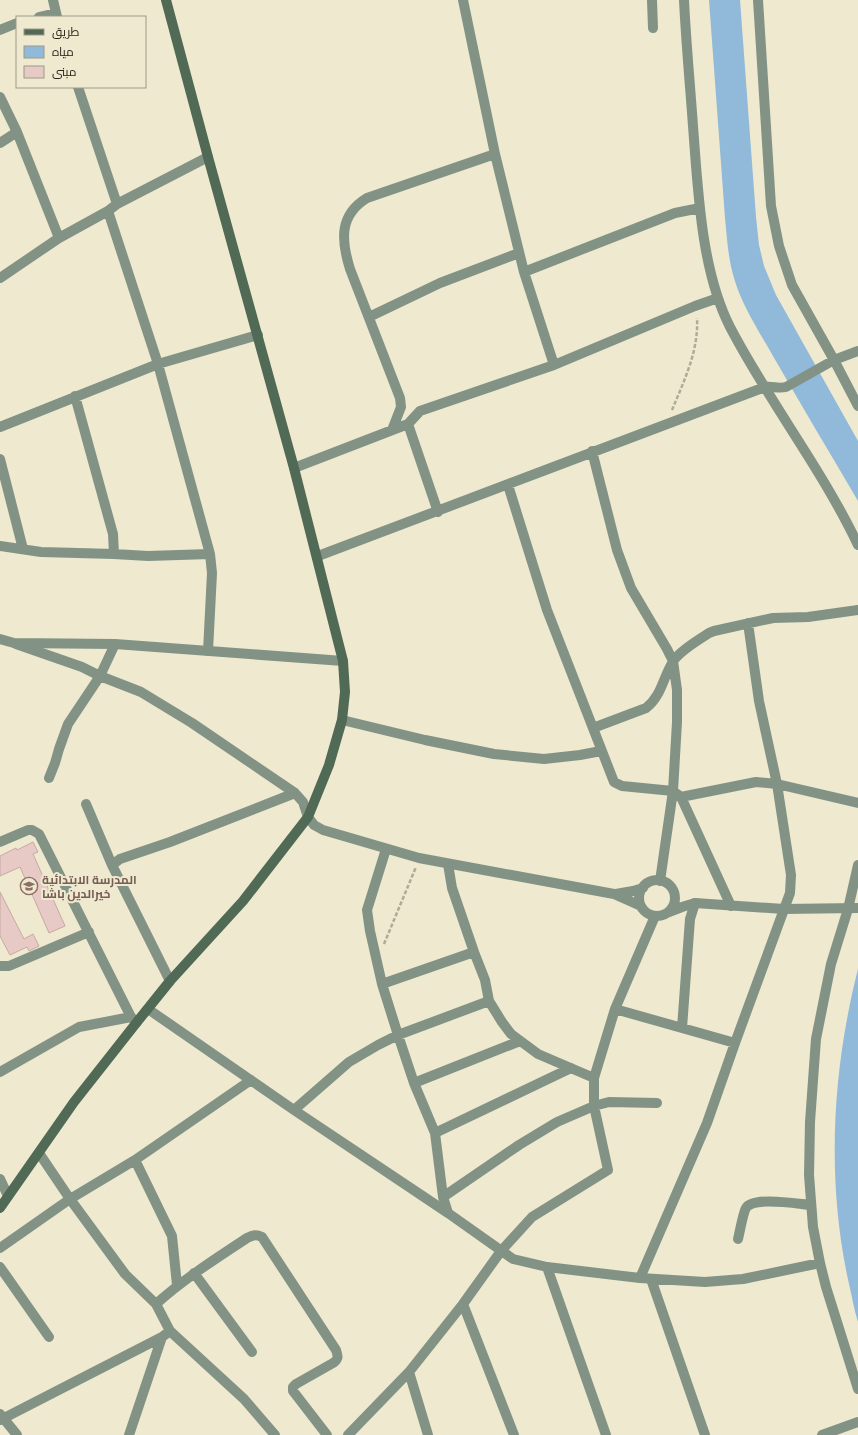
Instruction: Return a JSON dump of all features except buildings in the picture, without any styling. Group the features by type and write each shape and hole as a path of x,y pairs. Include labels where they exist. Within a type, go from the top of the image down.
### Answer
{"main road":[{"path":"0,1208 74,1102 134,1020 148,1009 170,982 243,901 308,817 329,764 342,720 345,692 344,660 318,556 166,0"}],"street":[{"path":"52,0 56,15"},
{"path":"463,0 495,154 524,272 554,365"},
{"path":"652,0 653,28"},
{"path":"684,0 700,208 705,246 718,298 730,326 765,387 823,481 849,526 858,545"},
{"path":"758,0 771,206 779,246 792,285 858,406"},
{"path":"0,30 16,23"},
{"path":"78,88 117,204"},
{"path":"0,97 17,132 59,238"},
{"path":"0,143 17,132"},
{"path":"392,430 401,407 400,398 345,253 344,236 346,220 353,208 367,198 495,154"},
{"path":"0,278 59,238 108,211 117,204 208,157"},
{"path":"524,272 675,213 700,208"},
{"path":"108,211 158,364 210,554 212,573 208,651"},
{"path":"369,317 440,283 520,253"},
{"path":"294,468 408,424 420,411 554,365 695,306 718,298"},
{"path":"0,427 158,364 258,335"},
{"path":"318,556 438,512 765,387 770,386 780,389 786,387 834,360 858,352"},
{"path":"75,396 113,534 114,554"},
{"path":"408,424 438,512"},
{"path":"592,452 617,550 624,570 631,588 673,661 677,690 677,794 660,881"},
{"path":"0,459 23,549"},
{"path":"508,484 546,610 614,782 622,786 677,794 756,782 777,784 858,803"},
{"path":"0,546 41,552 148,556 210,554"},
{"path":"593,728 646,708 658,696 673,661 678,654 709,633 773,618 808,617 858,610"},
{"path":"640,1278 707,1123 790,893 791,875 777,784 759,701 748,623"},
{"path":"0,640 14,643 82,667 100,676 141,692 192,723 294,793 303,802 308,817 314,825 323,830 419,858 614,894 641,906"},
{"path":"14,643 115,644 344,660"},
{"path":"49,778 56,763 59,749 68,724 100,676 115,644"},
{"path":"342,720 424,740 494,754 544,759 601,751"},
{"path":"112,865 120,859 170,842 294,793"},
{"path":"677,794 730,906"},
{"path":"86,804 112,865 170,982"},
{"path":"0,842 28,830 36,831 39,834 134,1020 80,1028 0,1072"},
{"path":"386,849 367,910 382,984 414,1082 435,1134 443,1197 448,1213"},
{"path":"448,864 452,888 485,980 489,1001 502,1022 511,1034 538,1054 594,1078"},
{"path":"858,865 853,908 830,964 816,1039 810,1122 809,1175 813,1227 820,1263 858,1389"},
{"path":"669,912 675,904 675,893 669,885 660,881 650,882 643,888 640,894 641,906 644,911 655,916 665,915 682,906 695,904 784,909 853,908"},
{"path":"614,894 643,888"},
{"path":"672,889 695,904"},
{"path":"682,1028 690,919 695,904"},
{"path":"351,1434 409,1372 501,1251 532,1217 608,1170 594,1106 594,1078 615,1009 655,916"},
{"path":"0,966 9,966 89,932"},
{"path":"382,984 474,952"},
{"path":"294,1110 349,1062 378,1044 489,1001"},
{"path":"148,1009 294,1110 448,1213 513,1259 547,1266 640,1278 705,1282 743,1279 820,1263"},
{"path":"615,1009 735,1043"},
{"path":"414,1082 520,1042"},
{"path":"435,1134 572,1068"},
{"path":"0,1248 70,1199 135,1160 251,1080"},
{"path":"443,1197 519,1144 557,1122 594,1106 609,1102 657,1104"},
{"path":"39,1153 70,1199 125,1274 156,1304 166,1334 244,1399 275,1435"},
{"path":"135,1160 172,1236 177,1285"},
{"path":"1,1184 8,1196"},
{"path":"738,1238 746,1207 752,1203 762,1201 811,1205"},
{"path":"156,1304 177,1285 252,1235 262,1237 305,1301 336,1350 338,1356 336,1361 293,1387 293,1391 327,1435"},
{"path":"547,1266 606,1435"},
{"path":"0,1267 49,1338"},
{"path":"194,1273 252,1352"},
{"path":"651,1279 704,1435"},
{"path":"462,1304 514,1435"},
{"path":"18,1435 1,1417 166,1334"},
{"path":"129,1435 166,1334"},
{"path":"409,1372 428,1435"},
{"path":"822,1435 858,1422"}],"path":[{"path":"666,424 691,363 695,348 697,330 695,306"},
{"path":"377,963 419,858"}],"water":[{"path":"709,0 740,0 759,245 764,266 776,295 858,441 858,501 751,318 734,278 729,256 725,218"},
{"path":"858,969 858,1322 849,1284 837,1206 835,1126 842,1047"}],"place":[{"name":"المدرسة الابتدائية خيرالدين باشا","path":"29,886"}]}
